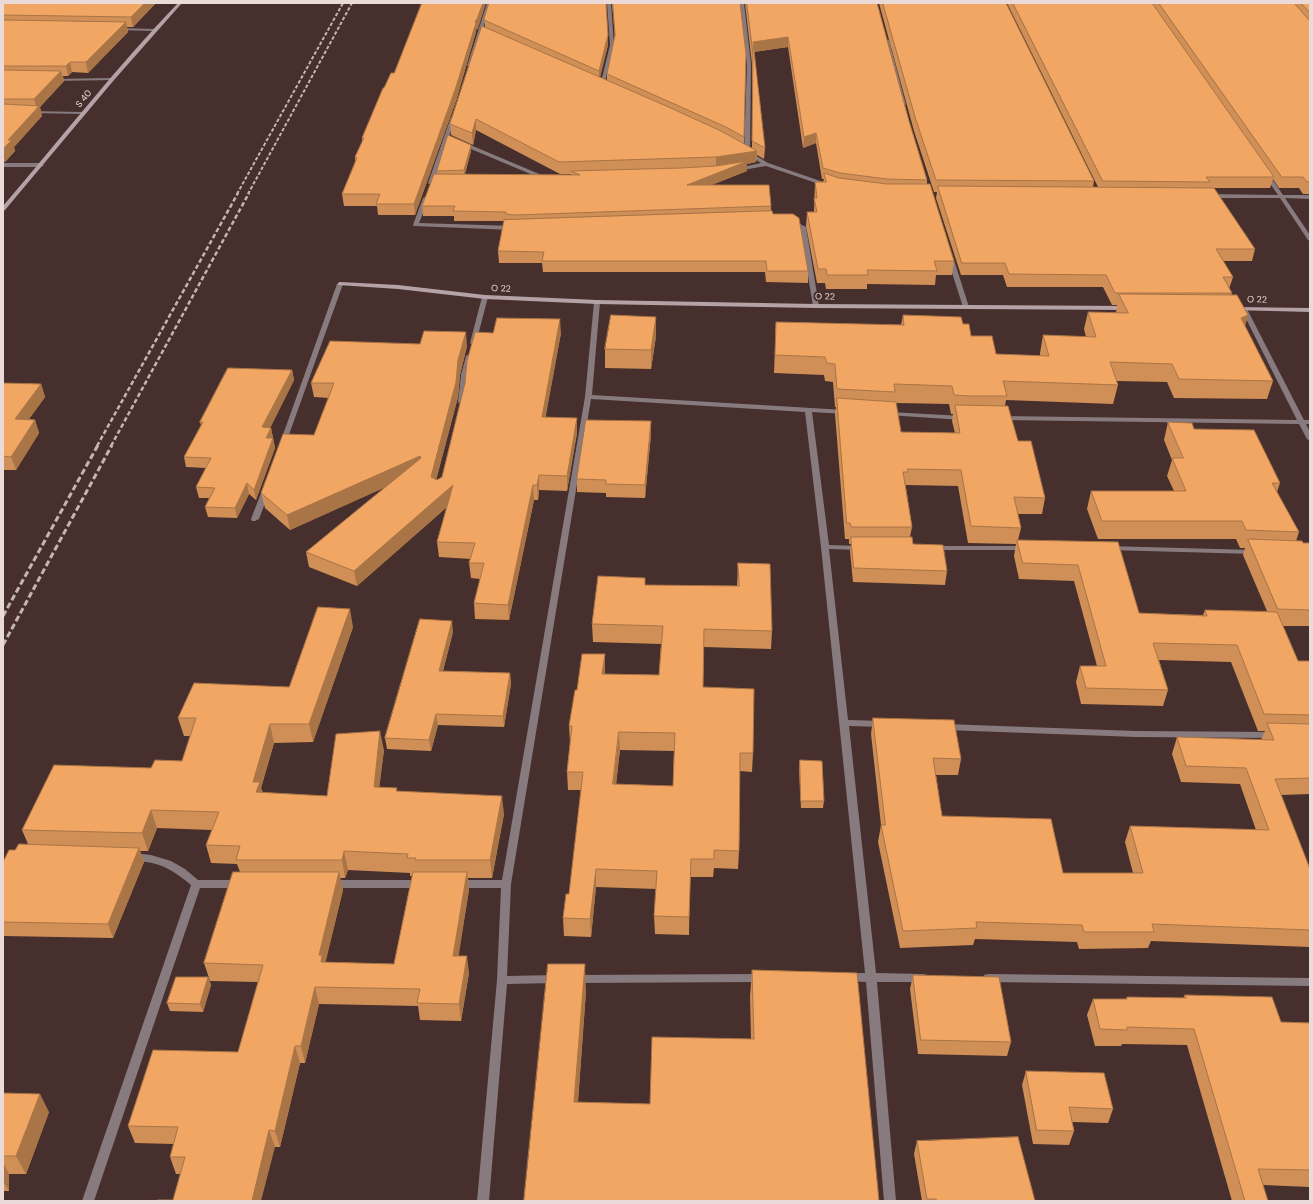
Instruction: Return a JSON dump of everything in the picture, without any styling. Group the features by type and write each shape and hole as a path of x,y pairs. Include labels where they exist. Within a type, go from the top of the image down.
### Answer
{"street":[{"name":"S 40","path":"3,209 41,166 111,79 180,3"},
{"path":"467,73 489,3"},
{"path":"602,86 612,45 609,3"},
{"path":"742,3 749,64 746,152"},
{"path":"109,29 154,30"},
{"path":"480,32 486,35"},
{"path":"885,32 906,110"},
{"path":"46,80 111,79"},
{"path":"596,83 610,89"},
{"path":"25,112 83,113"},
{"path":"430,186 454,115"},
{"path":"447,137 542,177"},
{"path":"741,150 766,164 838,188"},
{"path":"731,170 766,164"},
{"path":"3,165 41,166"},
{"path":"1263,170 1310,239"},
{"path":"526,178 550,177"},
{"path":"432,180 440,180"},
{"path":"428,193 416,225 517,228"},
{"path":"1202,196 1310,196"},
{"path":"786,221 799,224 803,227 816,306"},
{"path":"950,254 966,307"},
{"name":"O 22","path":"281,448 340,284 398,287 485,298 597,302 816,306 1134,308"},
{"path":"459,411 464,375 485,298"},
{"path":"482,1201 502,980 506,884 588,397 597,302"},
{"name":"O 22","path":"1229,309 1310,310"},
{"path":"1244,309 1310,440"},
{"path":"588,397 856,412"},
{"path":"808,410 825,548 871,977 890,1201"},
{"path":"880,413 968,418"},
{"path":"992,418 1310,422"},
{"path":"255,519 268,483"},
{"path":"825,548 865,548"},
{"path":"921,548 1033,548"},
{"path":"1097,548 1263,553"},
{"path":"844,723 891,725"},
{"path":"939,726 1136,734 1278,736"},
{"path":"126,856 149,857 168,864 183,872 196,884 252,884"},
{"path":"88,1201 196,884"},
{"path":"323,884 434,884"},
{"path":"450,884 506,884"},
{"path":"839,977 935,978"},
{"path":"502,980 769,978"},
{"path":"975,978 1310,982"}],"building":[{"path":"3,3 145,3 131,17 3,15"},
{"path":"422,3 483,3 475,21 476,23 455,90 414,204 376,204 380,194 342,194 357,158 355,157 364,138 362,138 383,88 391,73 394,73"},
{"path":"489,3 606,3 608,35 599,71 484,20"},
{"path":"613,3 740,3 746,54 744,137 726,127 607,74 615,35"},
{"path":"747,3 877,3 909,121 927,180 887,179 840,173 823,168 816,133 804,137 788,37 753,42 765,148 752,141 753,54"},
{"path":"883,3 1006,3 1094,181 936,180 916,120"},
{"path":"1013,3 1152,3 1274,177 1206,177 1210,182 1103,181"},
{"path":"1159,3 1294,3 1310,21 1310,182 1307,182 1303,177 1282,177"},
{"path":"1301,3 1310,3 1310,12"},
{"path":"3,20 126,22 86,62 70,62 66,66 3,66"},
{"path":"482,26 664,105 721,131 757,151 716,157 559,162 476,119 472,133 450,124"},
{"path":"3,70 61,71 34,99 3,99"},
{"path":"3,104 39,106 8,140 12,140 3,149"},
{"path":"448,135 471,145 464,170 437,171"},
{"path":"748,161 687,185 769,185 771,206 516,215 506,214 506,212 453,211 455,206 422,206 434,174 580,175 571,171 681,168 716,166"},
{"path":"824,173 839,178 887,184 930,184 954,261 934,261 937,271 867,270 868,275 827,275 826,269 818,269 807,212 817,212 814,198 817,198 815,182 826,182"},
{"path":"938,186 1214,188 1255,249 1216,249 1233,277 1223,277 1232,293 1115,293 1106,275 1009,274 1005,263 962,263"},
{"path":"772,211 773,214 793,214 799,218 808,271 767,271 766,261 542,261 544,252 498,251 504,220"},
{"path":"1119,294 1237,295 1248,315 1241,318 1273,381 1179,379 1172,364 1110,362 1118,385 1003,381 1007,396 971,396 954,395 952,386 894,384 895,392 837,389 835,364 827,363 825,357 775,355 776,322 904,325 903,315 961,317 963,324 969,324 971,336 992,336 996,354 1049,356 1043,335 1096,337 1088,312 1128,313"},
{"path":"611,315 656,317 651,350 605,349"},
{"path":"497,318 560,319 542,417 577,418 567,476 539,475 537,485 533,485 508,605 474,603 484,563 469,563 475,543 437,542 453,485 354,571 306,552 421,458 420,456 287,515 261,493 283,434 314,435 334,383 311,383 330,341 420,344 424,331 466,332 458,360 456,382 431,477 437,480 442,477 465,383 467,361 475,332 493,333"},
{"path":"228,368 292,370 262,427 271,428 266,438 273,438 254,490 247,483 235,508 205,507 215,488 196,487 211,458 184,457 203,422 200,422"},
{"path":"3,383 41,384 15,419 35,420 11,457 3,456"},
{"path":"837,398 896,402 901,432 960,433 955,405 1008,406 1018,441 1031,441 1045,498 1014,497 1021,528 971,526 961,470 907,469 908,472 903,472 912,527 851,527 850,523 847,523"},
{"path":"586,420 651,421 645,485 606,484 606,480 577,479"},
{"path":"1168,422 1192,423 1194,429 1254,430 1280,483 1272,483 1299,532 1246,530 1242,521 1102,521 1091,491 1186,491 1172,458 1183,458"},
{"path":"851,537 912,537 913,544 943,545 947,571 854,568"},
{"path":"1248,539 1302,541 1303,543 1310,543 1310,610 1278,609"},
{"path":"1017,540 1118,542 1139,613 1207,616 1205,610 1277,612 1298,661 1310,661 1310,715 1264,714 1237,645 1153,643 1168,690 1086,688 1080,666 1106,666 1078,565 1023,563"},
{"path":"738,563 770,564 772,631 704,629 703,687 754,689 753,753 740,753 739,851 714,850 714,859 691,859 689,917 654,916 657,871 596,869 590,919 563,918 566,894 569,894 583,772 567,772 572,726 569,726 575,690 577,690 582,654 605,654 602,674 659,675 663,626 592,624 598,576 645,578 645,585 739,586","holes":["619,732 675,733 673,786 613,784"]},
{"path":"318,607 350,609 309,724 270,724 253,782 260,782 256,792 327,796 336,734 380,731 374,787 397,788 396,791 502,796 490,860 415,860 416,858 407,858 408,854 344,851 342,860 236,860 240,846 206,845 219,812 151,810 142,833 22,830 54,765 151,768 155,760 182,761 196,718 178,718 194,683 289,687"},
{"path":"420,619 452,621 439,671 510,673 503,716 436,714 429,740 385,738"},
{"path":"873,718 954,720 961,759 933,758 942,816 1051,819 1063,873 1143,873 1130,826 1269,830 1246,768 1186,766 1177,737 1274,740 1267,723 1310,724 1310,778 1275,779 1310,869 1310,930 1152,924 1154,932 1084,932 1082,925 976,922 977,928 903,931 881,825 885,825"},
{"path":"800,760 822,761 824,801 801,801"},
{"path":"19,844 139,848 108,924 3,922 3,862 9,850 15,850"},
{"path":"233,872 339,872 319,955 322,955 321,962 394,964 413,872 467,872 453,956 467,956 459,1004 417,1003 420,989 315,987 301,1046 295,1046 275,1131 269,1130 252,1201 157,1201 173,1200 185,1157 170,1157 178,1127 128,1126 153,1050 238,1052 263,965 204,963"},
{"path":"548,964 585,964 574,1102 650,1104 652,1037 754,1039 752,970 857,973 879,1201 524,1201"},
{"path":"913,975 999,977 1011,1042 921,1040"},
{"path":"176,977 208,977 200,1004 167,1003"},
{"path":"1185,995 1272,997 1281,1022 1310,1023 1310,1170 1258,1169 1268,1201 1245,1201 1194,1029 1127,1027 1127,1030 1100,1029 1093,999 1127,999 1127,997 1186,998"},
{"path":"1026,1071 1104,1073 1113,1109 1069,1107 1074,1131 1037,1130"},
{"path":"3,1093 40,1094 16,1156 3,1156"},
{"path":"1018,1137 1035,1201 937,1201 936,1199 927,1199 917,1141"}],"railway":[{"path":"237,194 343,3"},
{"path":"248,194 352,3"},
{"path":"97,446 238,193"},
{"path":"111,446 249,193"},
{"path":"3,616 98,445"},
{"path":"3,645 112,445"}]}
